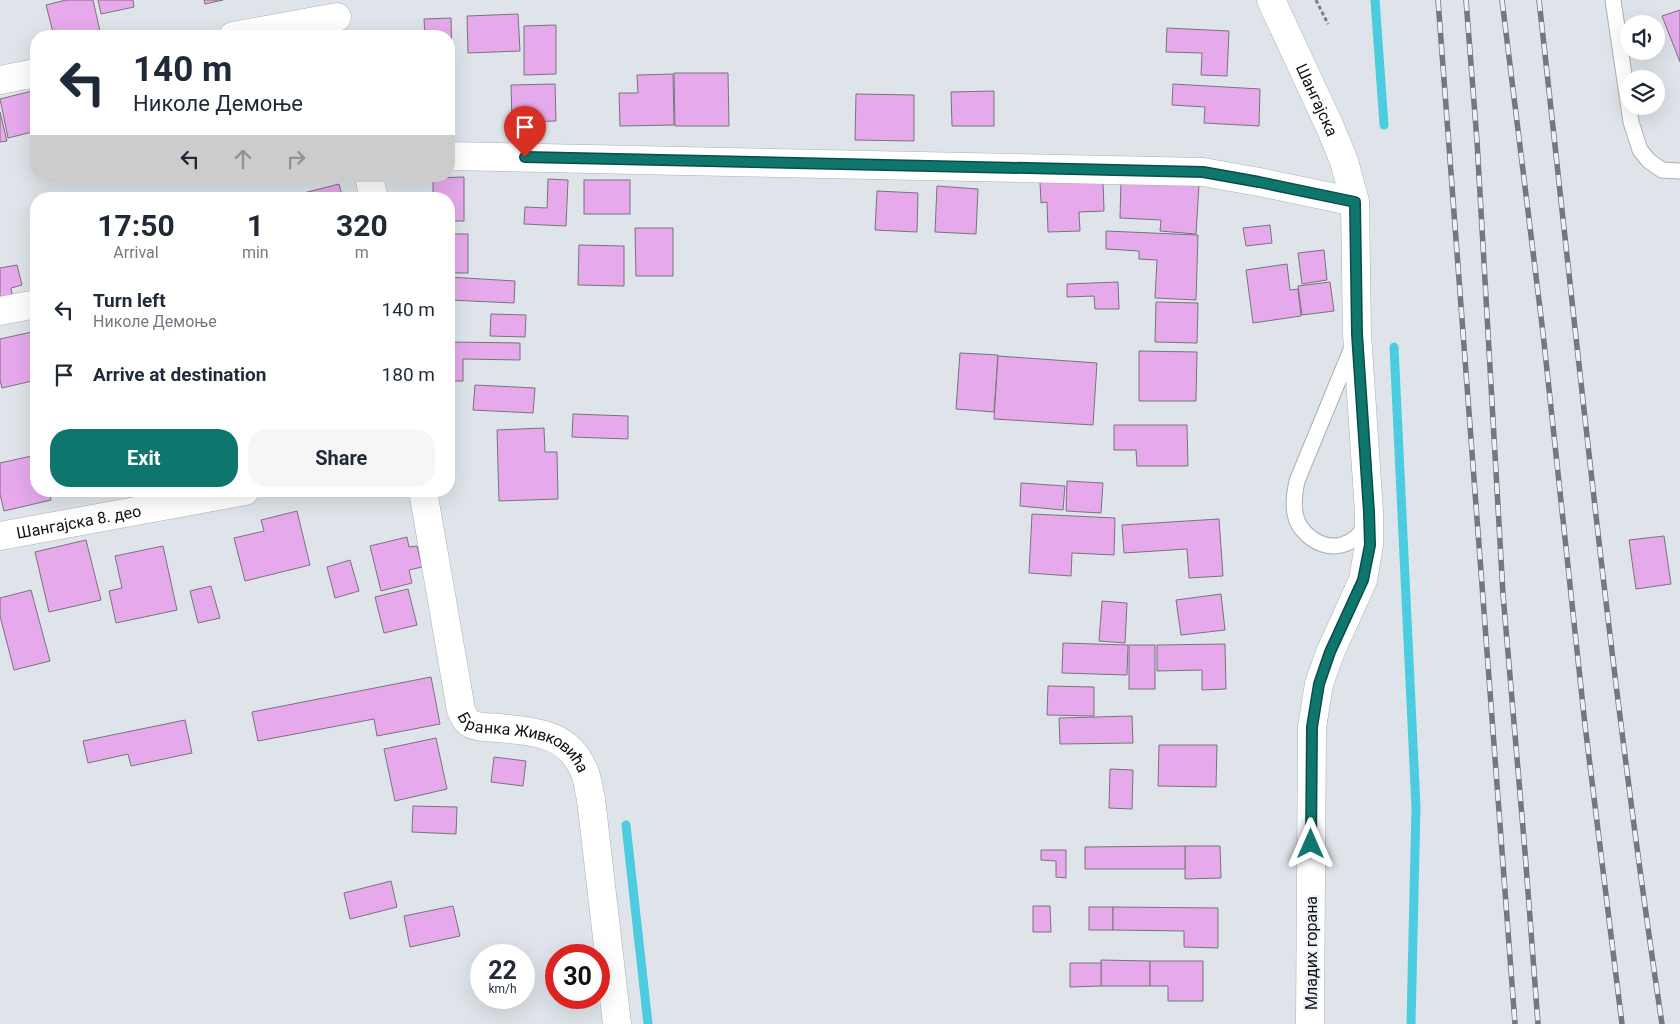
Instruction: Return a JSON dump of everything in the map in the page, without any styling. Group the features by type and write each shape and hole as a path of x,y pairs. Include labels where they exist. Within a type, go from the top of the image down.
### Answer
{"street":[{"name":"Шангајска","path":"1271,0 1344,160 1355,202"},
{"path":"268,30 337,18"},
{"path":"0,80 30,74"},
{"path":"455,156 1203,172 1355,202"},
{"name":"Младих горана","path":"1310,1024 1312,727 1319,684 1330,652 1363,580 1370,545 1357,334 1355,202"},
{"path":"0,311 30,305"},
{"name":"Шангајска 8. део","path":"0,536 212,497"},
{"name":"Бранка Живковића","path":"424,497 461,710 466,722 478,726 538,732 556,739 577,758 585,773 591,799 617,1024"}],"lane":[{"path":"1613,0 1630,122 1640,150 1649,161 1662,170 1680,171"},
{"path":"1357,334 1297,481 1294,494 1294,510 1298,524 1305,534 1318,542 1332,547 1353,540 1362,533 1367,523 1369,512"}],"path":[{"path":"1316,0 1328,24"}],"building":[{"path":"66,0 93,0 100,30 52,30 46,5"},
{"path":"98,0 133,0 134,7 101,14"},
{"path":"204,0 223,0 205,4"},
{"path":"1680,10 1680,62 1665,24 1665,15"},
{"path":"518,14 520,51 468,53 467,16"},
{"path":"451,18 451,30 425,30 424,19"},
{"path":"556,25 556,74 524,75 524,26"},
{"path":"1167,28 1229,31 1227,76 1201,75 1202,53 1166,52"},
{"path":"674,73 728,73 729,126 675,126"},
{"path":"673,74 674,125 620,126 619,93 638,93 637,75"},
{"path":"555,84 556,121 512,122 511,85"},
{"path":"1173,84 1260,89 1259,126 1204,123 1205,107 1172,105"},
{"path":"994,91 994,126 952,126 951,92"},
{"path":"30,92 30,132 8,138 0,99"},
{"path":"856,94 914,95 914,141 855,140"},
{"path":"0,112 7,141 0,142"},
{"path":"455,177 464,177 464,221 455,221 455,192 433,192 433,182 455,182"},
{"path":"548,179 568,180 566,226 524,224 525,207 547,208"},
{"path":"584,180 630,180 630,214 584,214"},
{"path":"1103,180 1104,211 1079,212 1080,231 1048,232 1047,202 1041,203 1040,182"},
{"path":"1121,181 1199,185 1196,234 1160,231 1161,220 1120,218"},
{"path":"339,184 341,192 308,192"},
{"path":"937,186 978,189 976,234 935,232"},
{"path":"877,191 918,193 917,232 875,230"},
{"path":"1270,225 1272,243 1246,246 1243,228"},
{"path":"635,228 673,228 673,276 636,276"},
{"path":"1106,231 1198,235 1196,300 1155,298 1157,260 1139,259 1139,251 1106,249"},
{"path":"455,234 468,234 468,273 455,273"},
{"path":"579,245 624,246 624,286 578,285"},
{"path":"1324,250 1327,280 1302,284 1298,253"},
{"path":"1287,264 1290,290 1298,289 1301,316 1253,323 1246,270"},
{"path":"17,265 22,285 11,288 13,300 0,303 0,268"},
{"path":"455,277 515,281 514,303 455,300"},
{"path":"1118,282 1119,309 1095,309 1094,296 1067,297 1067,284"},
{"path":"1330,282 1334,311 1302,315 1298,286"},
{"path":"1156,302 1198,303 1197,343 1155,342"},
{"path":"491,314 526,315 525,337 490,336"},
{"path":"30,332 30,381 2,388 0,380 0,339"},
{"path":"455,342 520,343 520,360 463,359 463,381 455,381"},
{"path":"1139,351 1197,352 1196,401 1139,401"},
{"path":"960,353 998,355 994,412 956,409"},
{"path":"998,356 1097,363 1093,425 994,419"},
{"path":"475,385 535,388 533,413 473,410"},
{"path":"573,414 628,416 628,439 572,437"},
{"path":"1114,425 1187,425 1188,466 1137,466 1136,450 1114,450"},
{"path":"544,428 545,452 557,452 558,499 499,501 497,430"},
{"path":"30,456 30,497 50,497 51,500 4,511 0,494 0,463"},
{"path":"1067,481 1103,483 1101,513 1066,511"},
{"path":"1021,483 1065,486 1063,510 1020,506"},
{"path":"297,511 310,565 245,581 234,538 264,531 261,520"},
{"path":"1032,514 1115,518 1114,555 1072,553 1071,576 1029,573"},
{"path":"1219,519 1223,576 1189,578 1187,549 1124,553 1122,525"},
{"path":"1664,536 1671,584 1636,589 1629,540"},
{"path":"407,537 409,547 417,546 422,567 409,570 412,583 381,591 370,546"},
{"path":"86,540 101,600 49,612 35,552"},
{"path":"163,546 177,610 116,623 109,591 122,588 115,556"},
{"path":"350,560 359,591 335,598 327,567"},
{"path":"211,586 220,618 198,623 190,591"},
{"path":"408,589 417,625 384,633 375,597"},
{"path":"31,590 50,661 14,670 0,616 0,598"},
{"path":"1221,594 1225,630 1181,635 1176,600"},
{"path":"1102,601 1127,603 1125,643 1099,641"},
{"path":"1063,643 1128,645 1127,675 1062,673"},
{"path":"1225,644 1226,689 1202,690 1202,670 1157,671 1157,645"},
{"path":"1129,645 1155,645 1155,689 1129,689"},
{"path":"431,677 440,724 377,736 374,719 258,741 252,712"},
{"path":"1048,686 1094,687 1094,716 1047,715"},
{"path":"1132,716 1133,743 1060,744 1059,718"},
{"path":"185,720 192,753 131,766 128,754 88,763 83,741"},
{"path":"436,738 447,789 395,801 384,749"},
{"path":"1159,745 1217,745 1216,787 1158,786"},
{"path":"494,757 526,761 523,786 491,782"},
{"path":"1110,769 1133,770 1132,809 1109,808"},
{"path":"413,806 457,807 456,834 412,832"},
{"path":"1185,846 1220,846 1221,878 1185,879"},
{"path":"1185,846 1185,869 1085,869 1085,847"},
{"path":"1041,850 1066,850 1066,878 1056,877 1056,861 1041,860"},
{"path":"391,881 397,907 350,919 344,893"},
{"path":"453,906 460,936 410,947 404,916"},
{"path":"1033,906 1050,906 1051,932 1033,932"},
{"path":"1089,907 1113,907 1113,930 1089,930"},
{"path":"1113,907 1218,908 1218,948 1184,947 1184,931 1113,930"},
{"path":"1101,960 1150,961 1150,986 1101,986"},
{"path":"1150,961 1203,961 1203,1001 1168,1001 1168,986 1150,986"},
{"path":"1070,963 1101,963 1101,986 1070,987"}],"waterway":[{"path":"1375,0 1384,125"},
{"path":"1394,347 1416,807 1411,1024"},
{"path":"626,825 648,1024"}],"railway":[{"path":"1438,0 1515,1024"},
{"path":"1466,0 1477,141 1503,594 1538,1024"},
{"path":"1502,0 1543,333 1585,725 1622,1024"},
{"path":"1539,0 1611,641 1662,1024"}],"route":[{"path":"525,157 1203,172 1355,202 1357,334 1370,545 1363,580 1330,652 1319,684 1312,727 1311,844"}]}
